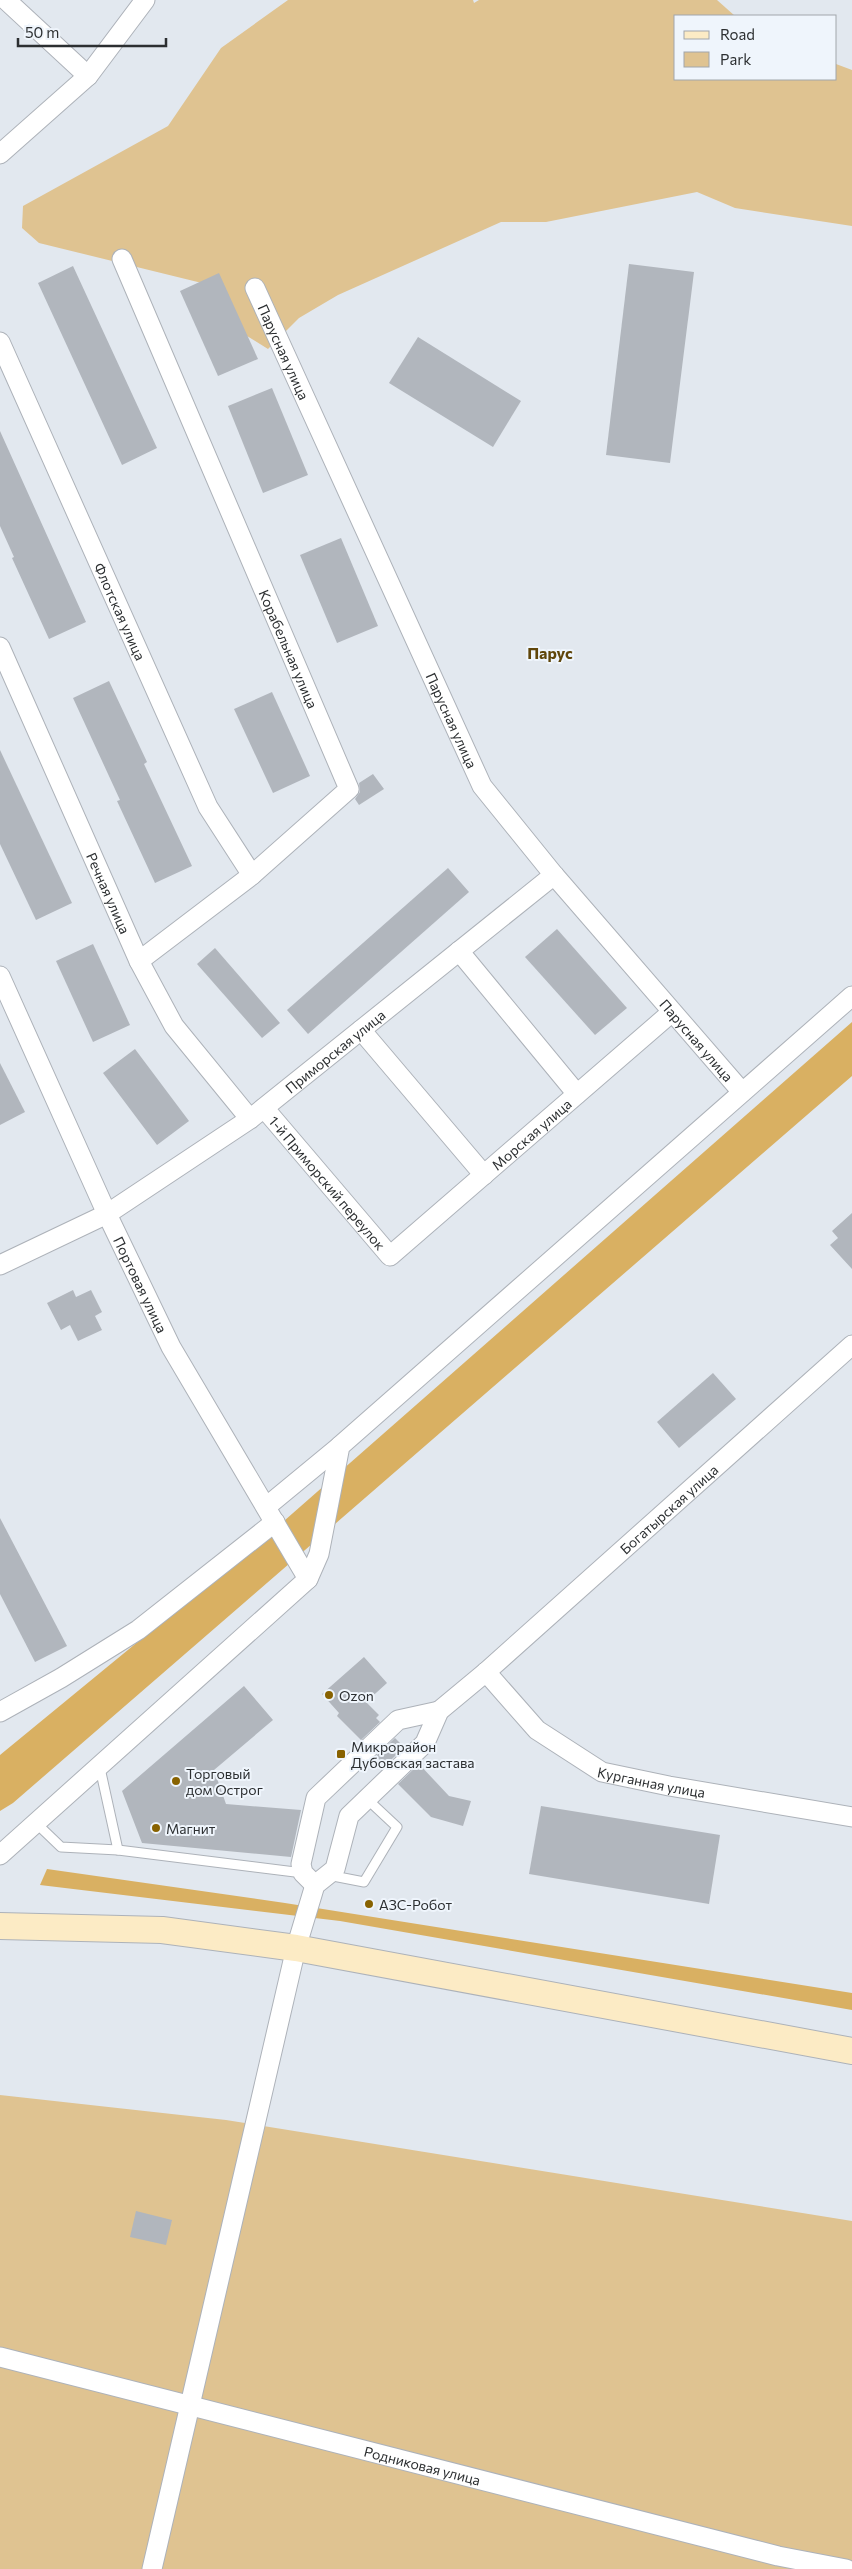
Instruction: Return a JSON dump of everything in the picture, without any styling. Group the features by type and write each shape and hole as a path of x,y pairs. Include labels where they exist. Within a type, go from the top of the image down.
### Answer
{"street":[{"path":"6,0 88,76"},
{"path":"0,154 88,76 145,0"},
{"name":"Корабельная улица","path":"122,259 349,789 252,875 139,961"},
{"name":"Парусная улица","path":"255,288 482,786 554,875 742,1092"},
{"name":"Флотская улица","path":"0,342 208,807 252,875"},
{"name":"Речная улица","path":"0,647 139,961 174,1026 250,1120"},
{"name":"Приморская улица","path":"0,1265 107,1214 250,1120 554,875"},
{"path":"459,951 577,1094"},
{"name":"Портовая улица","path":"0,976 107,1214 171,1347 271,1514 308,1580"},
{"path":"0,1712 61,1678 138,1630 271,1514 340,1446 852,996"},
{"name":"Морская улица","path":"390,1256 672,1012"},
{"path":"361,1030 484,1175"},
{"name":"1-й Приморский переулок","path":"264,1108 390,1256"},
{"name":"Богатырская улица","path":"439,1711 486,1672 850,1352"},
{"path":"0,1855 100,1768 308,1580 319,1554 340,1446"},
{"name":"Курганная улица","path":"486,1672 537,1730 602,1772 669,1786 852,1817"},
{"path":"315,1878 335,1869 349,1816 425,1743 439,1711"},
{"path":"315,1878 301,1864 316,1798 398,1720 439,1711"},
{"path":"152,2569 296,1948 315,1878"},
{"path":"0,1926 63,1926 162,1930 296,1948 852,2051"},
{"name":"Родниковая улица","path":"0,2357 778,2556 846,2569"}],"lane":[{"path":"100,1768 118,1850"},
{"path":"36,1823 61,1847 118,1850 315,1878 364,1882 397,1827 367,1799"}],"green space":[{"path":"288,0 473,0 474,3 479,0 717,0 734,15 674,15 674,80 837,80 837,64 852,70 852,226 735,208 697,192 546,222 501,222 338,295 299,318 268,349 234,328 210,285 39,243 22,228 23,206 168,126 221,48"},
{"path":"0,2095 226,2120 852,2221 852,2569 0,2569"}],"shaded area":[{"path":"852,1022 852,1076 13,1803 0,1811 0,1755 268,1535"},
{"path":"47,1869 285,1903 852,1993 852,2010 340,1921 40,1885"}],"building":[{"path":"629,264 694,272 670,463 606,455"},
{"path":"73,266 157,448 122,465 38,283"},
{"path":"219,273 258,359 218,376 180,291"},
{"path":"418,337 521,401 493,447 389,383"},
{"path":"272,388 308,475 263,493 228,406"},
{"path":"0,431 86,622 49,639 12,558 14,557 0,526"},
{"path":"341,538 378,626 337,643 300,555"},
{"path":"109,681 147,762 144,764 192,866 155,883 117,801 120,800 73,698"},
{"path":"272,692 310,776 273,793 234,709"},
{"path":"0,750 72,903 36,920 0,844"},
{"path":"373,774 384,789 359,805 355,799 360,792 359,783"},
{"path":"448,868 469,892 308,1034 287,1010"},
{"path":"557,929 627,1008 595,1035 525,957"},
{"path":"93,944 130,1025 93,1042 56,961"},
{"path":"215,948 280,1023 262,1038 197,964"},
{"path":"135,1049 189,1121 157,1145 103,1073"},
{"path":"0,1063 25,1112 0,1125"},
{"path":"852,1213 852,1269 830,1245 838,1238 832,1231"},
{"path":"73,1290 76,1297 91,1290 102,1312 95,1316 102,1330 78,1341 70,1325 61,1330 47,1303"},
{"path":"713,1373 736,1399 679,1448 657,1422"},
{"path":"0,1518 67,1646 35,1662 0,1594"},
{"path":"364,1657 387,1683 366,1702 379,1715 376,1718 380,1722 361,1740 337,1716 339,1713 322,1694"},
{"name":"Торговый дом Острог","path":"244,1686 273,1720 214,1770 226,1804 301,1810 291,1857 142,1843 122,1791"},
{"path":"395,1738 404,1747 385,1766 376,1756"},
{"path":"419,1764 449,1796 471,1801 463,1826 431,1817 398,1784"},
{"path":"541,1806 720,1835 709,1904 529,1874"},
{"path":"136,2211 172,2220 166,2245 130,2237"}],"place":[{"name":"Ozon","path":"329,1695"},
{"name":"Микрорайон Дубовская застава","path":"341,1754"},
{"name":"Торговый дом Острог","path":"176,1781"},
{"name":"Магнит","path":"156,1828"},
{"name":"АЗС-Робот","path":"369,1904"}],"district":[{"name":"Парус","path":"550,652"}]}
